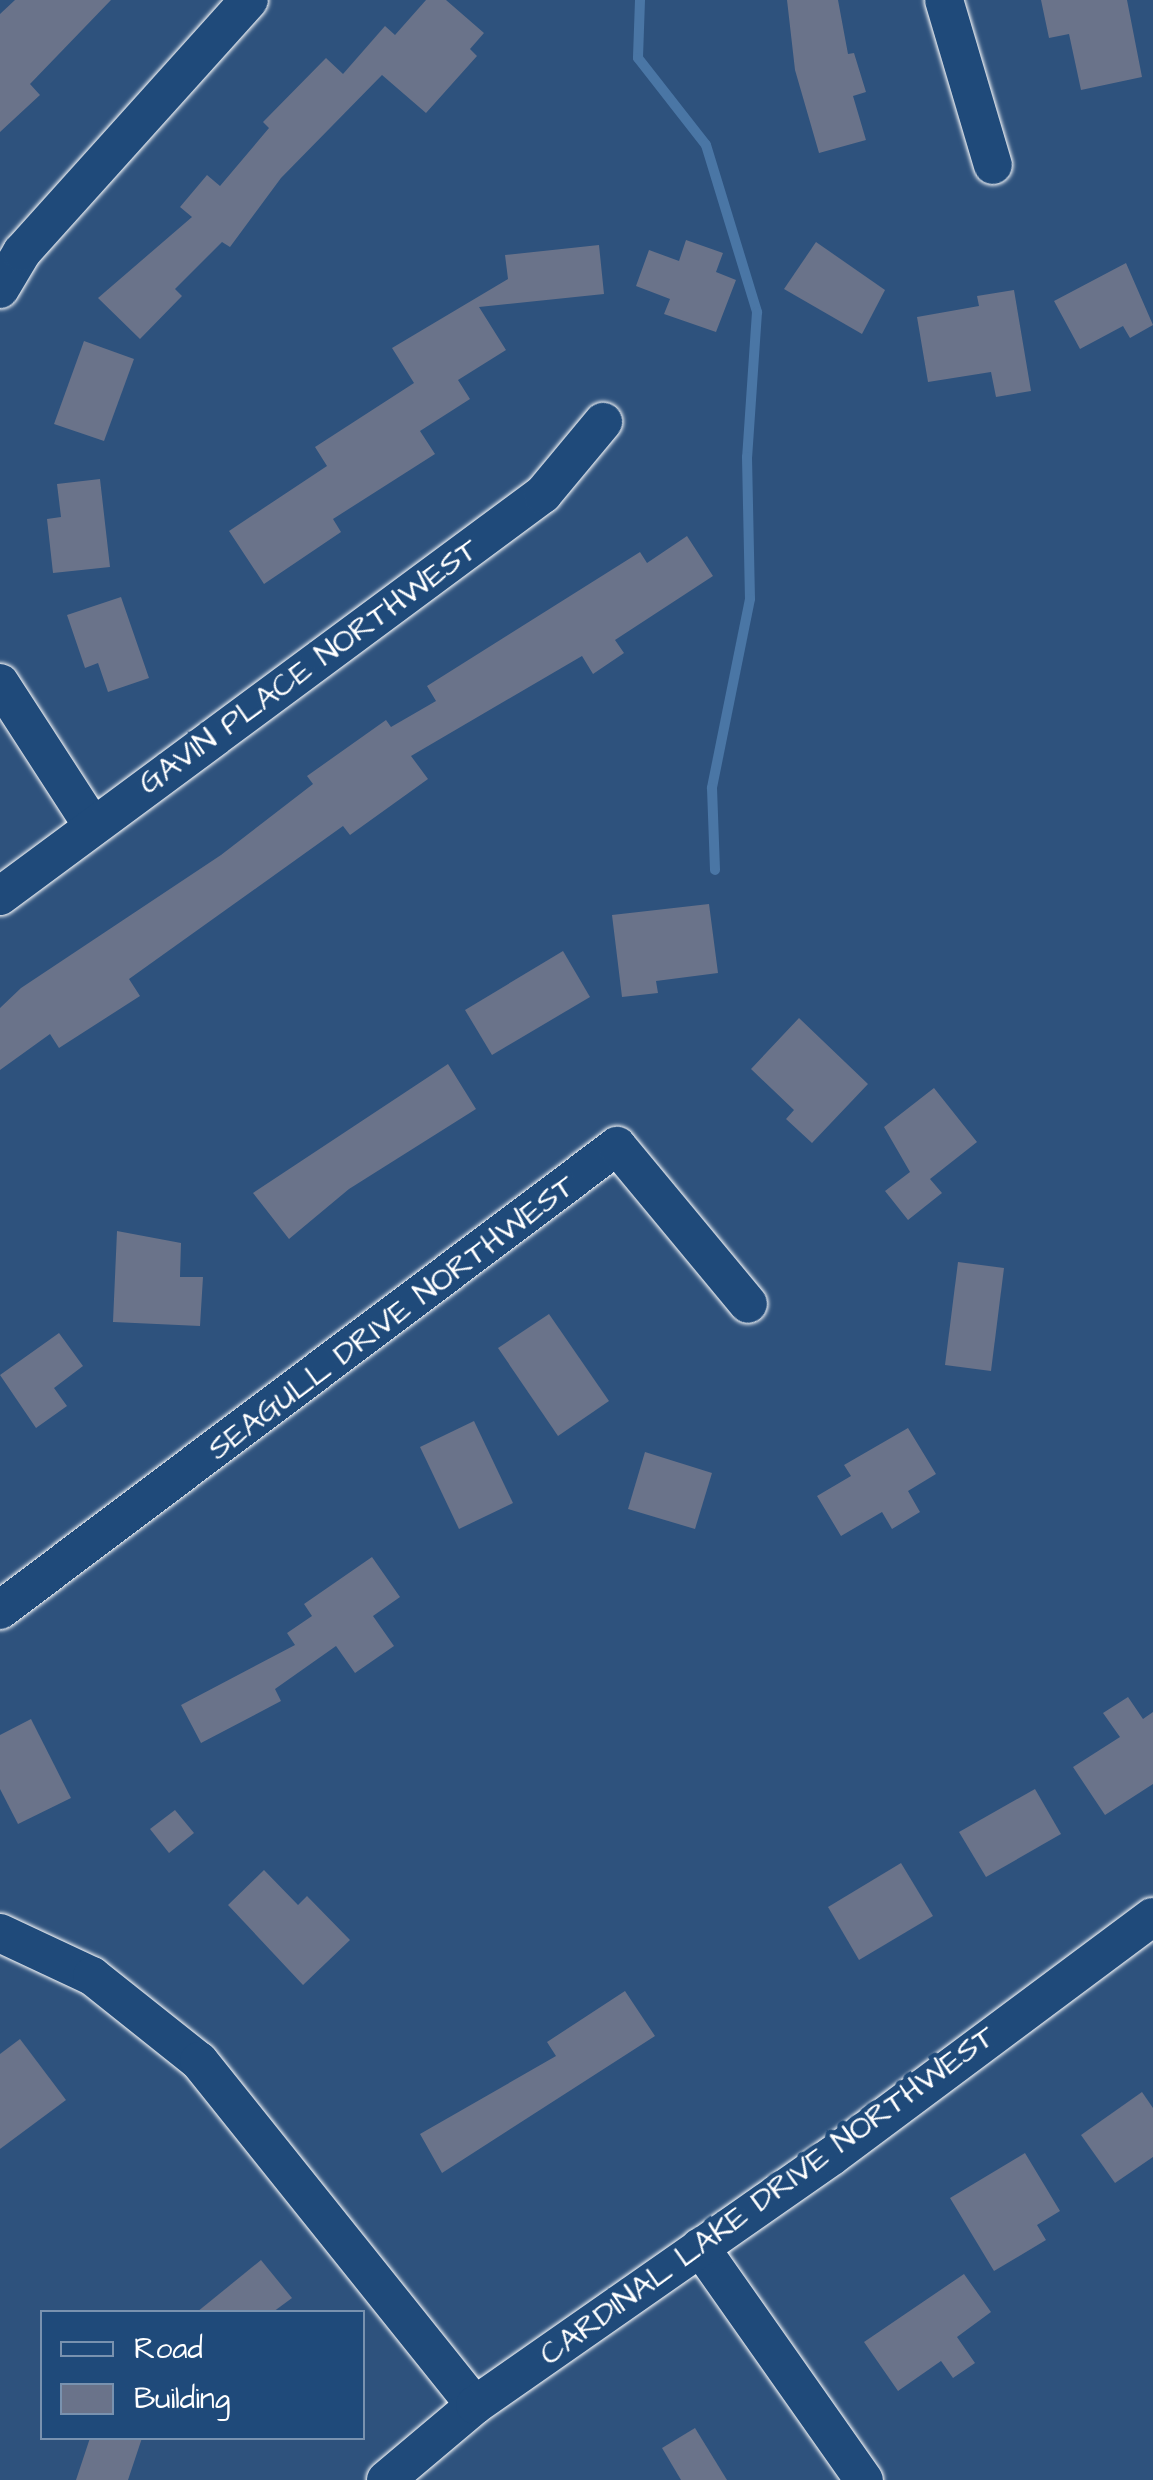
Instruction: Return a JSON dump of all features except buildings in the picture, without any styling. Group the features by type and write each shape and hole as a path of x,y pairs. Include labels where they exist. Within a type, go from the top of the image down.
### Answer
{"street":[{"path":"0,288 22,252 249,0"},
{"path":"944,0 993,165"},
{"name":"GAVIN PLACE NORTHWEST","path":"0,896 543,494 602,422"},
{"path":"0,683 93,827"},
{"name":"SEAGULL DRIVE NORTHWEST","path":"0,1610 618,1146 748,1304"},
{"name":"CARDINAL LAKE DRIVE NORTHWEST","path":"386,2480 475,2406 1153,1917"},
{"path":"0,1932 92,1976 199,2061 475,2406"},
{"path":"700,2247 864,2480"}],"waterway":[{"path":"640,0 638,58 706,145 757,312 747,457 750,599 712,788 715,870"}]}
